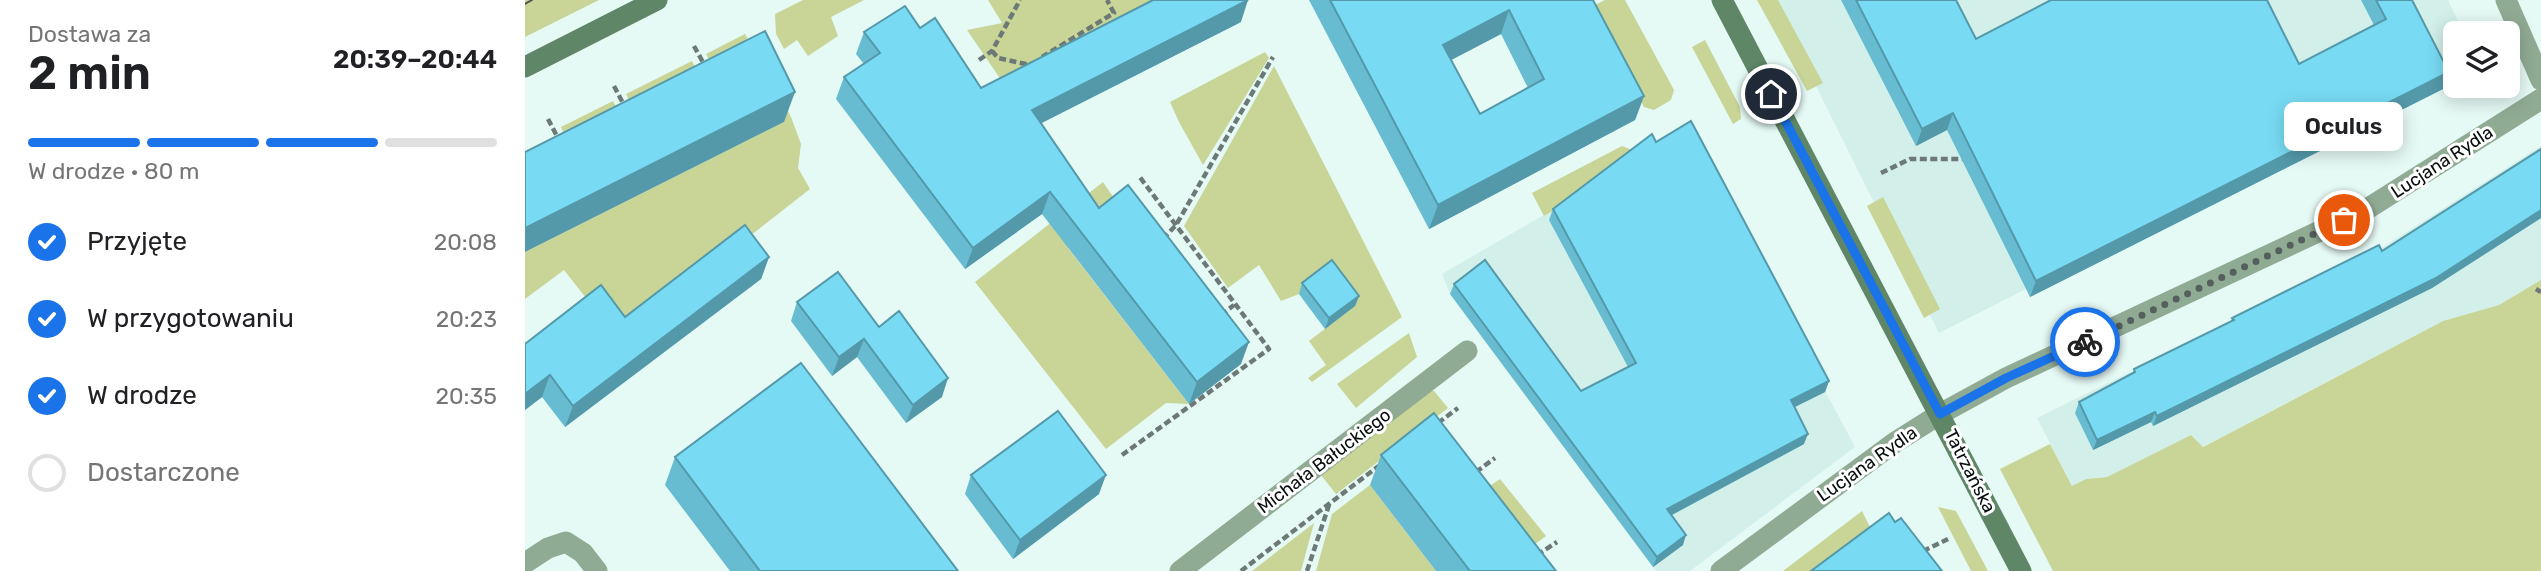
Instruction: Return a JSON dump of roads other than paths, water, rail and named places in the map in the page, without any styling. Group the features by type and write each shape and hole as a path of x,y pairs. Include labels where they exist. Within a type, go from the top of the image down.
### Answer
{"street":[{"path":"525,66 657,0"},
{"name":"Tatrzańska","path":"1722,0 2021,571"},
{"path":"2506,0 2541,80"},
{"name":"Lucjana Rydla","path":"1721,571 1894,443 1940,414 2006,378 2367,209 2541,99"},
{"name":"Michała Bałuckiego","path":"1180,571 1467,351"},
{"path":"525,563 548,548 566,542 583,553 597,571"}],"tram line":[{"path":"525,4 532,0"}],"place":[{"name":"Oculus","path":"2344,220"}]}
